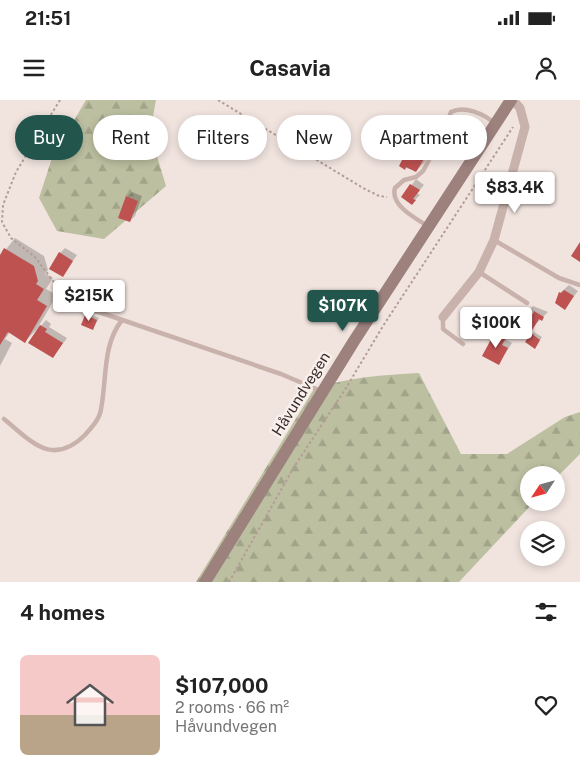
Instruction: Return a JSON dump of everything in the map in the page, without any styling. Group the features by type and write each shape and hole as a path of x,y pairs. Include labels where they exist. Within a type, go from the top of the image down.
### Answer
{"main road":[{"name":"Håvundvegen","path":"204,582 322,391 512,100"}],"street":[{"path":"443,317 479,272 494,240 526,127 522,114 512,100"}],"lane":[{"path":"429,227 398,203 394,193 399,184 416,177 423,171 442,136 451,112 458,109 465,110 483,115 496,124"},
{"path":"494,240 559,278 580,285"},
{"path":"479,272 527,303"},
{"path":"87,308 281,374 322,391"},
{"path":"443,317 443,329 463,344"},
{"path":"4,419 35,444 48,450 68,448 78,441 94,424 101,411 104,378 111,344 122,320"}],"path":[{"path":"60,100 16,172 3,205 2,222 11,238 35,258 56,285 87,308"},
{"path":"218,100 363,188 379,196 395,198"},
{"path":"229,582 294,467 383,326 522,114"}],"green space":[{"path":"86,100 156,100 153,115 93,115 93,160 158,160 166,186 104,239 57,231 39,198 51,160 83,160 83,115 77,115"},
{"path":"419,373 461,454 507,454 565,417 580,412 580,454 565,469 565,466 520,466 520,511 526,511 459,582 196,582 314,389 353,379"}],"building":[{"path":"402,160 423,160 416,172 406,167 405,170 399,166"},
{"path":"410,184 420,190 413,199 416,200 412,205 401,197"},
{"path":"126,196 138,201 130,222 118,218"},
{"path":"580,242 580,262 571,256"},
{"path":"4,248 34,266 38,281 36,284 44,289 37,300 47,306 25,343 8,332 0,345 0,255"},
{"path":"59,252 73,261 63,277 49,269"},
{"path":"564,290 574,296 565,310 555,303 559,292 561,293"},
{"path":"527,310 533,314 534,311 544,317 542,321 539,319 527,335 519,331 523,325 519,322"},
{"path":"85,315 97,320 93,330 81,325"},
{"path":"40,325 47,329 45,332 63,343 53,358 28,343"},
{"path":"495,332 506,338 502,345 508,348 499,365 482,356"},
{"path":"531,333 540,340 535,349 525,342"}]}
